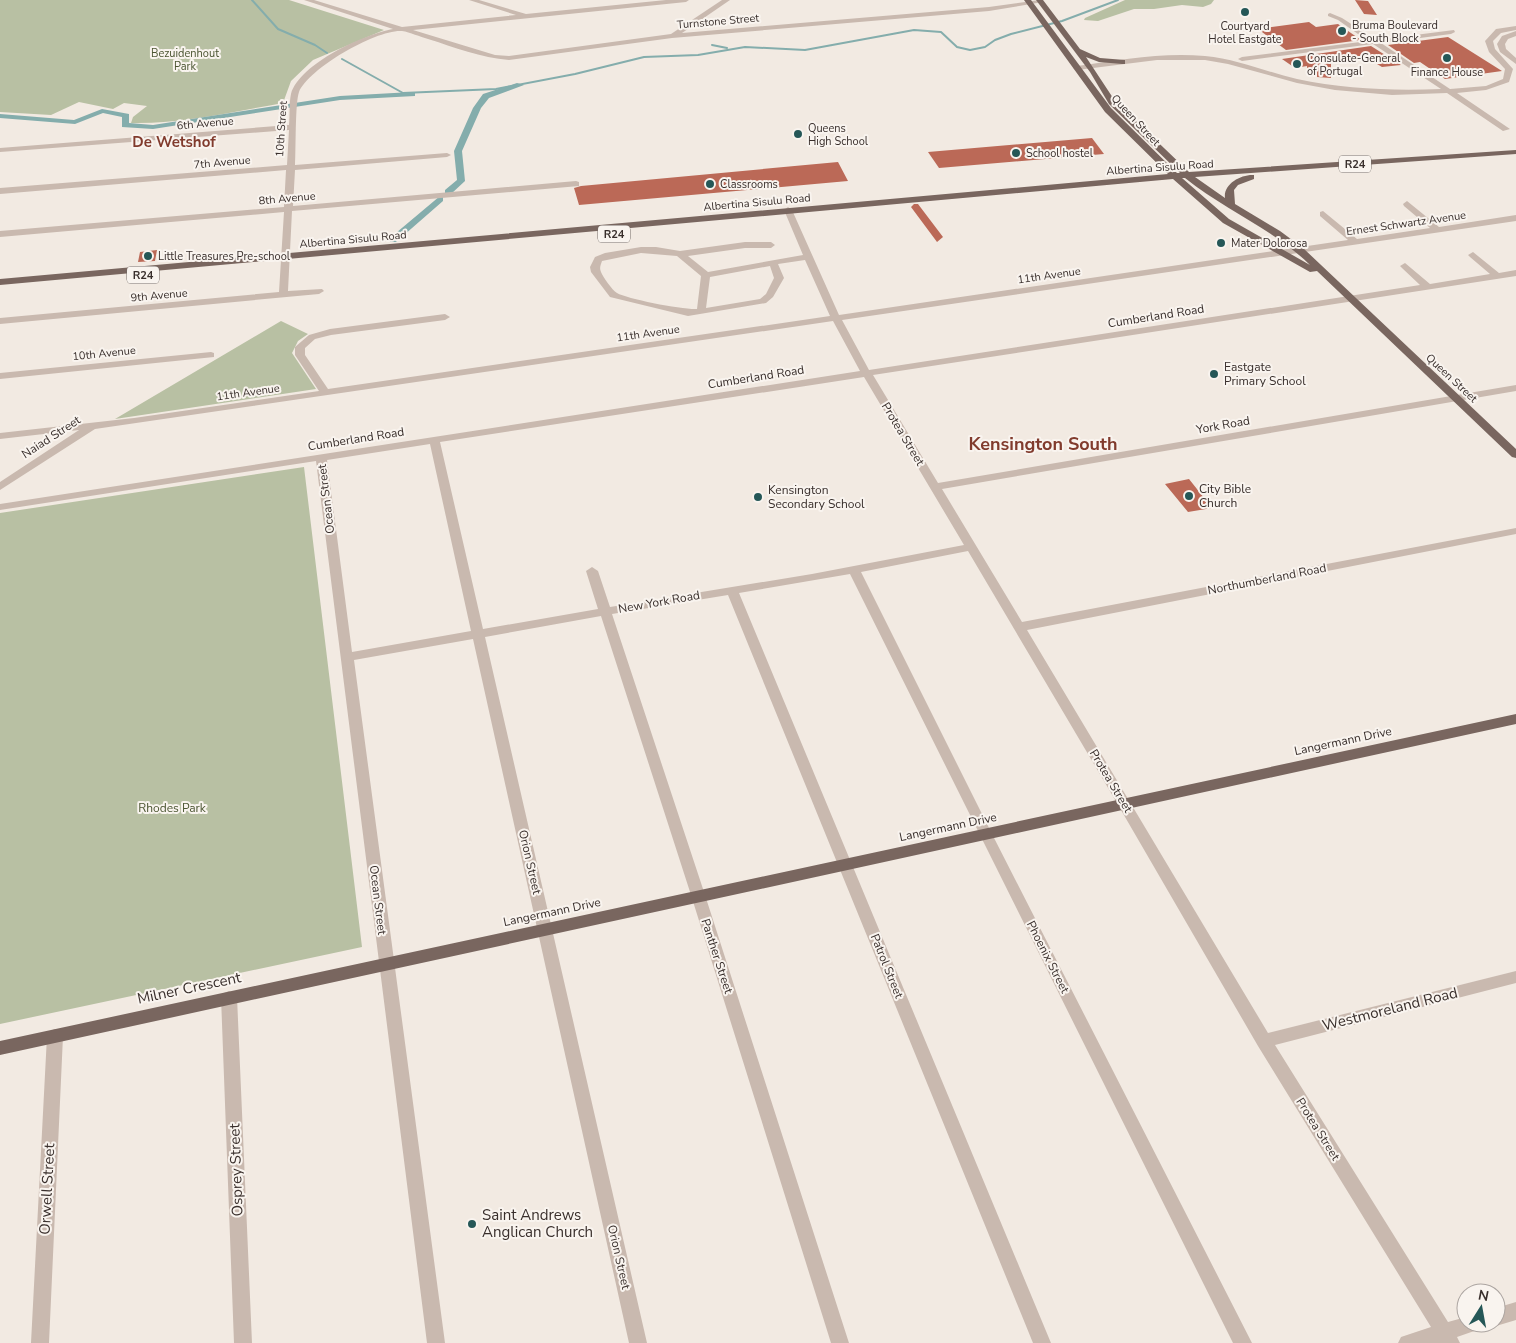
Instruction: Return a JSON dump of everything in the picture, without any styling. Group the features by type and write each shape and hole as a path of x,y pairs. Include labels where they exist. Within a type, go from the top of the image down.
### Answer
{"main road":[{"name":"Queen Street","path":"1040,1 1091,68 1112,102 1170,158 1196,182 1231,206 1277,233 1300,250 1328,279 1516,455"},
{"name":"Queen Street","path":"1029,2 1113,115 1174,176 1226,221 1328,279"},
{"path":"1077,50 1099,60 1122,62"},
{"name":"Albertina Sisulu Road","path":"0,286 789,214 1174,176 1516,152"},
{"path":"1170,158 1205,169 1239,172"},
{"name":"Albertina Sisulu Road","path":"789,214 1251,177 1516,159"},
{"path":"1231,206 1228,194 1230,187 1251,177"},
{"name":"Albertina Sisulu Road","path":"0,282 286,260"},
{"name":"Langermann Drive","path":"386,964 1516,719"},
{"name":"Milner Crescent","path":"0,1048 386,964"}],"street":[{"name":"Turnstone Street","path":"307,0 487,55 504,58 672,36 1040,1"},
{"path":"472,0 529,16"},
{"path":"402,29 686,0"},
{"path":"672,36 727,0"},
{"path":"1330,15 1340,19 1506,129"},
{"path":"1451,93 1496,86 1506,80 1509,69 1492,50 1489,41 1499,32 1516,28"},
{"name":"10th Street","path":"283,294 295,92 301,82 322,63 368,40 387,32 402,29"},
{"path":"1242,60 1452,32"},
{"path":"1516,33 1505,38 1501,44 1503,50 1516,62"},
{"path":"1079,70 1122,62 1167,57 1204,58 1228,61 1296,81 1340,89 1384,93 1433,94"},
{"path":"1091,68 1163,62 1206,63 1236,67 1286,83 1324,92 1380,98 1451,93 1491,93 1515,85"},
{"name":"6th Avenue","path":"0,150 292,127"},
{"name":"7th Avenue","path":"0,191 447,155"},
{"name":"8th Avenue","path":"0,234 576,184"},
{"path":"1407,204 1438,230"},
{"name":"Protea Street","path":"789,214 836,318 934,487 1019,626 1264,1041 1447,1337"},
{"path":"1324,214 1355,242"},
{"name":"Ernest Schwartz Avenue","path":"1300,250 1516,218"},
{"path":"771,245 745,246 680,254 646,250 617,253 600,257 596,261 595,269 613,296 688,313 759,302 766,299 779,278 773,262"},
{"name":"11th Avenue","path":"0,436 93,426 325,393 1300,250"},
{"path":"680,254 706,275 807,257"},
{"path":"1473,255 1497,276"},
{"path":"1405,266 1428,286"},
{"name":"Cumberland Road","path":"0,507 1516,273"},
{"path":"700,312 706,275"},
{"name":"9th Avenue","path":"0,321 320,291"},
{"path":"325,393 300,355 300,348 312,337 330,332 445,317"},
{"name":"10th Avenue","path":"0,376 211,355"},
{"name":"York Road","path":"934,487 1516,388"},
{"name":"Naiad Street","path":"0,487 93,426"},
{"name":"Orion Street","path":"434,440 638,1343"},
{"name":"Ocean Street","path":"321,457 436,1343"},
{"name":"Northumberland Road","path":"1019,626 1516,531"},
{"name":"New York Road","path":"347,657 606,611 854,570 971,547"},
{"name":"Phoenix Street","path":"854,570 985,834 1243,1343"},
{"name":"Panther Street","path":"592,571 698,896 840,1343"},
{"name":"Patrol Street","path":"732,590 1042,1343"},
{"name":"Westmoreland Road","path":"1264,1041 1516,977"},
{"name":"Osprey Street","path":"229,997 243,1343"},
{"name":"Orwell Street","path":"40,1343 55,1036"},
{"path":"1407,1343 1447,1337"}],"green space":[{"name":"Bezuidenhout Park","path":"0,0 289,0 384,30 313,60 291,81 283,103 169,122 131,123 133,117 147,106 124,103 113,109 79,102 51,115 0,112"},
{"path":"1125,0 1214,0 1211,4 1203,7 1182,5 1154,9 1134,9 1098,21 1084,20"},
{"path":"281,321 308,334 298,341 292,353 316,389 115,419"},
{"name":"Rhodes Park","path":"304,467 362,947 0,1024 0,513"}],"building":[{"path":"1355,0 1368,1 1377,15 1364,14"},
{"path":"1309,22 1316,27 1338,24 1361,40 1286,50 1258,29"},
{"name":"Finance House","path":"1448,37 1502,71 1445,79 1420,62 1414,63 1388,45"},
{"path":"1371,46 1401,65 1382,67 1372,61 1352,57 1331,60 1331,78 1317,77 1317,72 1307,71 1307,66 1295,68 1282,59"},
{"name":"School hostel","path":"1092,138 1104,154 939,168 928,152"},
{"name":"Classrooms","path":"838,162 848,181 579,205 574,188 581,186"},
{"path":"914,204 918,204 943,237 937,242 911,207"},
{"name":"Little Treasures Pre-school","path":"157,250 155,261 138,262 140,252"},
{"name":"City Bible Church","path":"1189,479 1212,508 1188,512 1165,484"}],"waterway":[{"path":"252,0 278,29 315,45 327,53"},
{"path":"342,59 403,93 496,89 575,74 644,57 698,55 745,47 805,50 914,30 941,32 957,47 970,50 985,47 995,40 1011,34 1062,21 1118,0"},
{"path":"712,45 727,48"},
{"path":"448,192 461,181 458,151 477,108 486,96 520,85"},
{"path":"0,116 75,122 102,111 126,116 125,125 153,127 340,98 412,94"},
{"path":"393,240 440,199"}],"place":[{"name":"Courtyard Hotel Eastgate","path":"1245,12"},
{"name":"Bruma Boulevard - South Block","path":"1342,31"},
{"name":"Finance House","path":"1447,58"},
{"name":"Consulate-General of Portugal","path":"1297,64"},
{"name":"Queens High School","path":"798,134"},
{"name":"School hostel","path":"1016,153"},
{"name":"Classrooms","path":"710,184"},
{"name":"Mater Dolorosa","path":"1221,243"},
{"name":"Little Treasures Pre-school","path":"148,256"},
{"name":"Eastgate Primary School","path":"1214,374"},
{"name":"City Bible Church","path":"1189,496"},
{"name":"Kensington Secondary School","path":"758,497"},
{"name":"Saint Andrews Anglican Church","path":"472,1224"}],"district":[{"name":"De Wetshof","path":"174,142"},
{"name":"Kensington South","path":"1043,444"}]}
